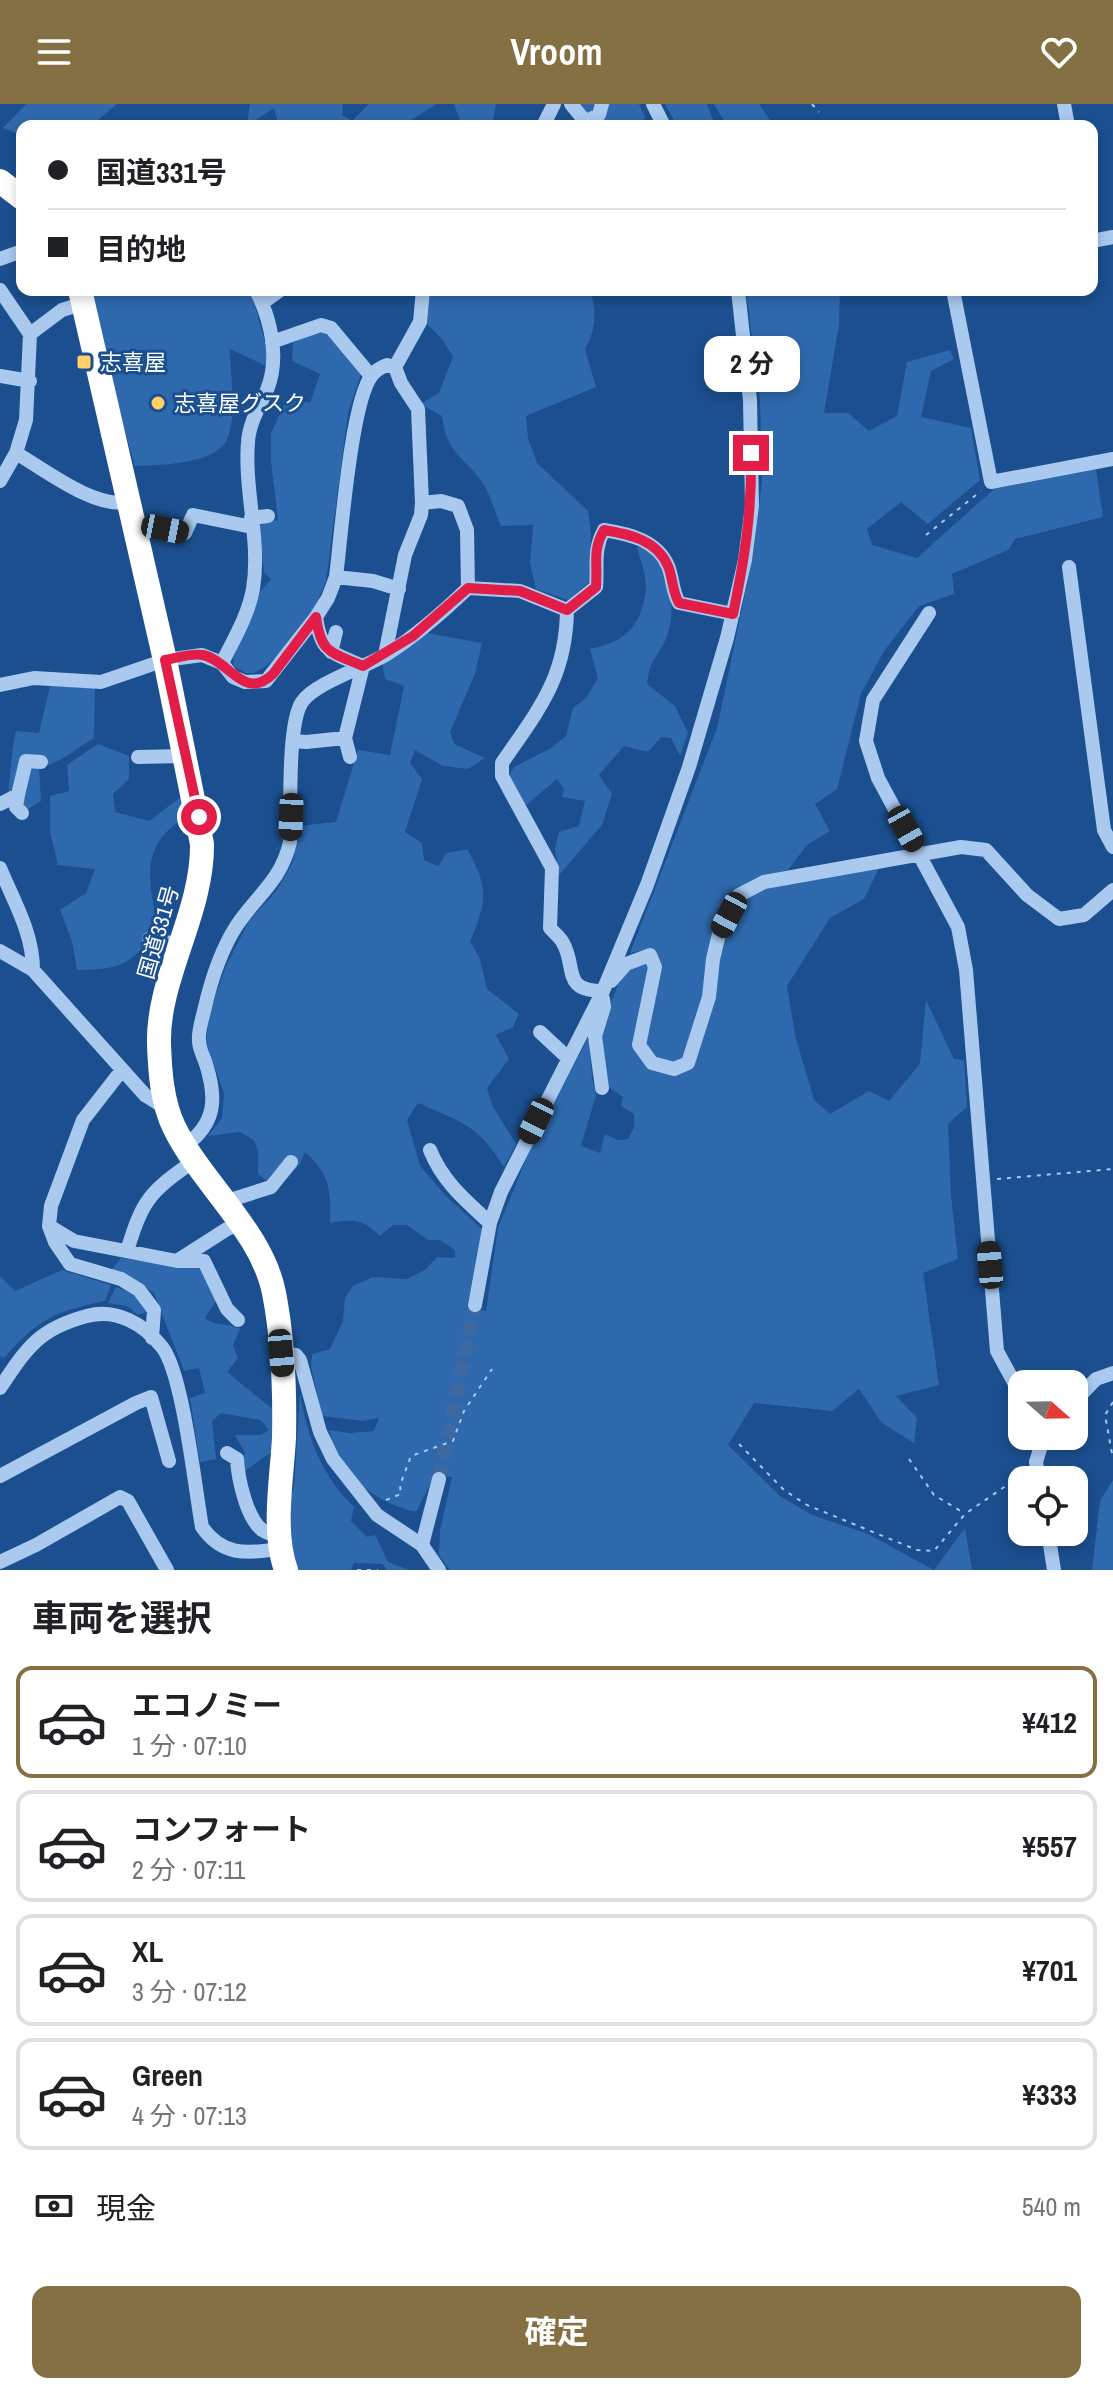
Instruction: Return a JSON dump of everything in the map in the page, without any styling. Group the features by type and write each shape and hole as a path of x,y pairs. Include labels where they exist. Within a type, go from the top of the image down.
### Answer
{"highway":[{"path":"0,181 16,193"},
{"name":"国道331号","path":"82,296 199,817 202,855 196,896 159,1029 161,1072 167,1109 190,1153 241,1224 267,1271 274,1291 284,1425 282,1552"}],"street":[{"path":"571,104 584,120"},
{"path":"0,290 30,334 26,420 16,453 0,481"},
{"path":"30,334 82,296"},
{"path":"222,663 247,613 253,589 255,567 248,438 274,369 272,342 259,296"},
{"path":"385,655 405,555 421,515 418,409 401,383 395,367 420,322 422,296"},
{"path":"475,1305 490,1223 501,1192 603,991 647,885 689,767 733,614 745,560 752,506 750,400 739,296"},
{"path":"954,296 991,482 1113,459"},
{"path":"272,342 335,322 371,376"},
{"path":"0,685 34,678 101,682 165,660 202,655 222,663 233,677 245,682 266,681 328,598 336,577 353,439 363,392 371,376 387,365 395,367"},
{"path":"0,376 30,381"},
{"path":"16,453 98,500 185,533 193,515 251,522 268,516"},
{"path":"422,503 441,501 458,506 467,530 468,588"},
{"path":"567,610 596,587 598,567 595,546 604,530 627,534 656,547 668,567 673,592 679,603 733,614"},
{"path":"1069,567 1104,830 1113,847"},
{"path":"336,577 373,581 399,589"},
{"path":"127,1251 139,1213 150,1196 190,1153 209,1119 213,1088 199,1043 215,970 238,923 271,886 287,857 294,741 302,703 320,688 385,655 413,636 468,588 520,591 567,610"},
{"path":"567,610 567,638 557,677 502,763 502,776 552,868 550,928 562,942 570,974 578,986 603,991"},
{"path":"929,613 873,700 866,741 878,778 958,927 966,970 997,1351 1008,1371"},
{"path":"316,617 319,639 331,652 363,666"},
{"path":"331,652 336,632"},
{"path":"350,757 345,738 363,666"},
{"path":"294,741 345,738"},
{"path":"138,757 185,756"},
{"path":"22,813 16,807 26,761 41,762"},
{"path":"0,804 18,795"},
{"path":"602,1088 595,1036 604,1007 603,991 626,964 650,955 655,967 639,1045 652,1063 674,1069 688,1063 709,997 719,934 739,895 764,882 961,847 986,850 1027,895 1059,919 1084,915 1112,892"},
{"path":"0,868 25,922 33,953 33,970"},
{"path":"149,939 181,945"},
{"path":"0,951 33,970 145,1095 167,1109"},
{"path":"540,1032 568,1058"},
{"path":"122,1070 83,1120 51,1206 49,1226 55,1242 70,1264 121,1279 139,1290 154,1310 152,1338"},
{"path":"430,1150 439,1171 453,1190 490,1223"},
{"path":"224,1202 271,1187 291,1162"},
{"path":"177,1261 227,1229 241,1224"},
{"path":"49,1226 74,1241 177,1261 204,1261 227,1309 238,1320"},
{"path":"0,1388 35,1339 69,1321 98,1313 125,1316 163,1348 175,1377 202,1527 221,1547 250,1552 282,1552"},
{"path":"281,1353 296,1355 300,1360 320,1432 333,1459 377,1515 439,1570"},
{"path":"1088,1387 1096,1379 1113,1373"},
{"path":"0,1476 151,1397 169,1461"},
{"path":"1037,1466 1040,1450"},
{"path":"227,1453 237,1459 238,1481 261,1529 282,1552"},
{"path":"426,1557 439,1479"},
{"path":"0,1562 120,1497 128,1501 167,1570"},
{"path":"1050,1546 1054,1570"}],"path":[{"path":"812,104 819,112"},
{"path":"926,535 991,482"},
{"path":"983,1180 1113,1169"},
{"path":"370,1506 401,1494 400,1485 411,1456 453,1441 464,1411 492,1369"},
{"path":"1113,1402 1105,1415 1113,1459"},
{"path":"739,1444 784,1490 807,1505 917,1550 934,1551 965,1514 1007,1487 1036,1462"},
{"path":"909,1459 934,1495 965,1514"},
{"path":"357,1570 378,1570"}],"shaded area":[{"path":"26,104 117,104 98,120 16,120 16,133 3,128"},
{"path":"250,104 343,104 342,115 350,120 277,120 274,108 256,120 248,120"},
{"path":"369,104 437,104 411,120 353,120"},
{"path":"454,104 496,104 493,120 460,120"},
{"path":"579,104 639,104 646,119 642,120 591,120"},
{"path":"665,104 707,104 713,120 674,120"},
{"path":"714,104 759,104 770,120 723,120"},
{"path":"93,296 252,296 266,346 266,366 230,349 231,427 222,446 213,453 187,462 135,466 117,405"},
{"path":"428,296 592,296 594,320 585,349 596,387 526,416 528,438 537,463 588,511 591,534 589,582 568,600 536,589 530,563 533,525 501,526 484,485 452,448 442,416 420,404 439,393 453,357 443,340 426,323"},
{"path":"747,296 840,296 839,324 824,413 848,413 869,431 897,416 907,362 950,350 954,359 931,371 921,417 971,428 980,480 928,524 901,502 867,529 872,545 917,558 994,489 1096,469 1103,517 1015,539 1008,550 952,574 954,594 919,606 884,651 861,694 837,789 815,804 830,831 807,845 788,870 760,876 730,894 714,928 703,996 684,1057 670,1063 655,1056 643,1041 661,964 652,948 630,953 717,728 753,556 762,482 760,399"},
{"path":"317,332 326,333 361,374 348,413 326,581 315,607 280,654 265,667 254,673 246,673 234,666 233,659 259,593 271,579 264,573 260,524 278,520 271,434 287,397 310,403 320,374 292,361 293,343"},
{"path":"637,547 652,550 658,560 668,583 672,607 669,631 651,666 647,684 675,706 688,733 680,756 671,738 661,737 648,752 624,746 599,775 612,794 602,825 559,875 555,849 559,832 579,826 585,801 562,797 564,789 557,779 524,807 509,775 514,767 551,748 566,736 573,708 586,698 598,678 590,649 622,637 635,623 646,590"},
{"path":"426,633 482,643 475,674 450,732 454,744 485,758 468,769 443,766 415,750 410,763 422,779 405,832 422,843 424,860 438,866 447,853 467,849 479,874 483,895 480,916 470,941 480,959 487,989 519,1014 513,1027 496,1035 509,1059 487,1088 492,1105 516,1144 504,1167 477,1133 458,1121 418,1103 407,1120 420,1166 447,1197 482,1229 467,1308 486,1311 498,1228 531,1147 589,1036 596,1095 581,1146 600,1153 605,1134 618,1140 628,1139 634,1128 634,1114 621,1106 623,1097 609,1087 601,1037 622,975 645,962 648,968 633,1043 648,1067 691,1069 727,930 743,899 753,892 787,881 880,866 864,899 830,918 787,986 795,1035 814,1100 830,1114 869,1091 889,1101 920,1064 926,1000 954,1059 964,1060 967,1107 948,1124 958,1259 923,1273 939,1385 896,1396 917,1418 914,1443 882,1423 859,1389 832,1411 754,1403 728,1445 780,1496 812,1515 868,1534 934,1570 450,1570 439,1555 440,1531 452,1477 435,1475 416,1512 370,1492 350,1475 336,1455 329,1430 350,1433 374,1431 379,1418 363,1421 322,1416 311,1366 312,1354 330,1349 343,1321 345,1298 353,1286 373,1277 407,1279 425,1270 437,1257 455,1258 455,1250 440,1240 428,1240 407,1225 393,1225 380,1236 357,1221 330,1223 327,1184 320,1168 305,1152 300,1164 277,1189 258,1174 258,1151 254,1140 240,1132 208,1136 222,1118 224,1093 206,1043 210,1011 226,966 249,921 277,890 293,862 298,826 336,822 358,750 390,755 404,686 385,679 382,663"},
{"path":"50,686 95,688 94,738 61,759 39,767 41,801 28,809 8,793 14,739 16,731 39,733"},
{"path":"98,744 129,756 129,779 113,794 115,812 149,821 182,796 185,818 159,841 153,854 150,882 158,931 124,963 77,970 72,941 60,910 86,893 95,869 58,865 50,832 50,796 69,791 67,765"},
{"path":"121,1258 172,1266 201,1264 217,1299 205,1318 240,1329 233,1345 238,1358 227,1372 276,1412 273,1451 245,1471 242,1460 245,1453 235,1435 261,1435 269,1430 261,1420 221,1413 212,1421 216,1459 200,1462 190,1398 205,1393 199,1368 184,1371 154,1293 129,1276 111,1270"},
{"path":"62,1270 111,1285 105,1301 48,1319 4,1358 0,1356 0,1276 15,1291"},
{"path":"116,1287 134,1296 147,1312 138,1315 127,1306 108,1303"},
{"path":"300,1394 318,1455 333,1482 354,1507 351,1521 367,1537 375,1535 388,1562 409,1570 387,1570 382,1564 354,1563 351,1570 293,1570 288,1505 294,1487"},
{"path":"1113,1480 1113,1570 1092,1570 1100,1501"},
{"path":"965,1528 972,1570 934,1570"}],"tunnel":[{"path":"439,1479 475,1305"}],"place":[{"name":"志喜屋","path":"84,362"},
{"name":"志喜屋グスク","path":"158,403"}],"route":[{"path":"199,817 165,660 202,655 222,663 233,677 256,683 266,681 273,674 316,617 319,639 331,652 363,666 413,636 468,588 520,591 567,610 596,587 598,567 595,546 604,530 627,534 656,547 668,567 673,592 679,603 733,614 745,560 752,506 751,453"}]}
